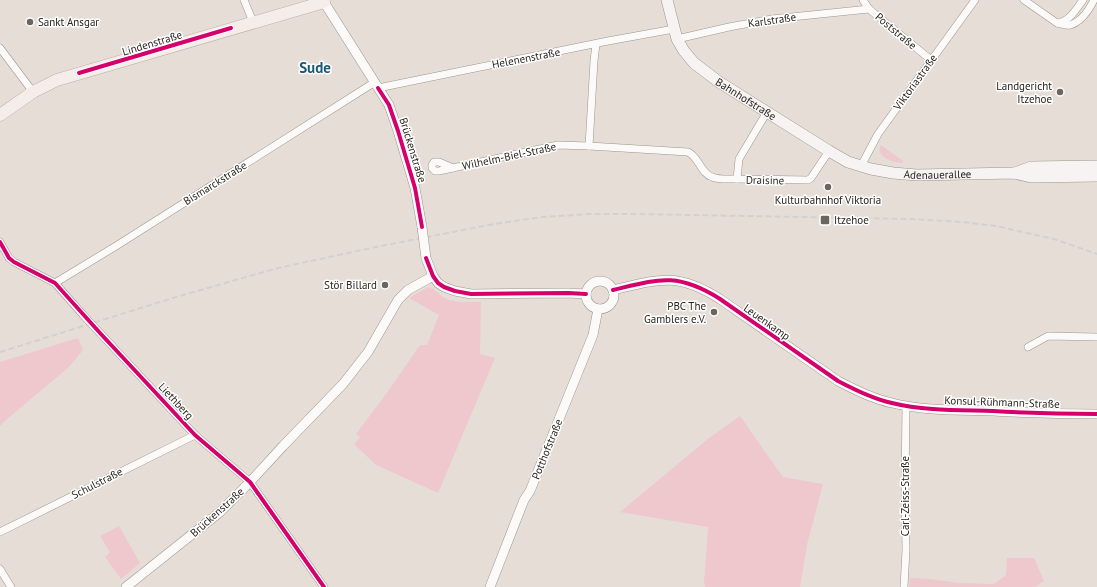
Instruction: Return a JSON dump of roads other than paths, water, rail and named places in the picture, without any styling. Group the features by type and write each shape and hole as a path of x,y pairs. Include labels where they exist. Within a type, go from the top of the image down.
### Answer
{"main road":[{"name":"Bahnhofstraße","path":"667,0 676,34 687,55 704,71 828,151 848,162 861,166"},
{"name":"Lindenstraße","path":"0,115 33,92 57,80 325,1"},
{"name":"Adenauerallee","path":"861,166 917,175 1014,173 1032,177 1097,176"},
{"name":"Adenauerallee","path":"1014,173 1031,167 1097,166"}],"street":[{"path":"244,0 253,22"},
{"name":"Poststraße","path":"863,0 869,8 931,60"},
{"name":"Viktoriastraße","path":"861,166 878,134 975,0"},
{"path":"1024,0 1057,23 1069,26 1087,12 1094,0"},
{"path":"1057,23 1069,18 1082,0"},
{"name":"Brückenstraße","path":"126,587 220,512 250,482 343,384 368,352 398,300 408,290 433,276 426,258 415,188 389,105 325,1"},
{"name":"Karlstraße","path":"676,34 729,27 772,19 869,8"},
{"name":"Helenenstraße","path":"377,85 596,44 676,34"},
{"path":"588,146 596,44"},
{"path":"0,48 33,92"},
{"name":"Bismarckstraße","path":"54,283 377,85"},
{"name":"Draisine","path":"767,112 739,159 737,179 808,180 811,178 828,151"},
{"name":"Wilhelm-Biel-Straße","path":"453,168 558,145 588,146 688,152 695,157 710,177 737,179"},
{"name":"Liethberg","path":"0,242 9,258 14,262 54,283 195,434 250,482 324,587"},
{"path":"433,276 438,283 444,287 462,293 586,294"},
{"name":"Leuenkamp","path":"613,290 647,282 664,280 679,281 694,285 720,299 844,384 878,399 906,406"},
{"path":"596,282 604,282 611,286 613,290 611,304 605,308 598,309 589,304 586,294 589,287 596,282"},
{"name":"Potthofstraße","path":"490,587 524,500 531,489 593,335 598,309"},
{"path":"1028,347 1048,336 1097,337"},
{"name":"Konsul-Rühmann-Straße","path":"906,406 938,409 1097,414"},
{"name":"Carl-Zeiss-Straße","path":"904,587 906,550 906,406"},
{"name":"Schulstraße","path":"0,532 195,434"},
{"path":"0,569 11,587"}],"railway":[{"path":"0,352 176,297 278,268 494,224 543,217 590,214 635,214 912,219 962,222 996,226 1054,239 1097,254"}],"place":[{"name":"Sankt Ansgar","path":"30,22"},
{"name":"Landgericht Itzehoe","path":"1060,92"},
{"name":"Kulturbahnhof Viktoria","path":"828,187"},
{"name":"Itzehoe","path":"825,220"},
{"name":"Stör Billard","path":"385,285"},
{"name":"PBC The Gamblers e.V.","path":"714,312"}],"district":[{"name":"Sude","path":"315,68"}]}
